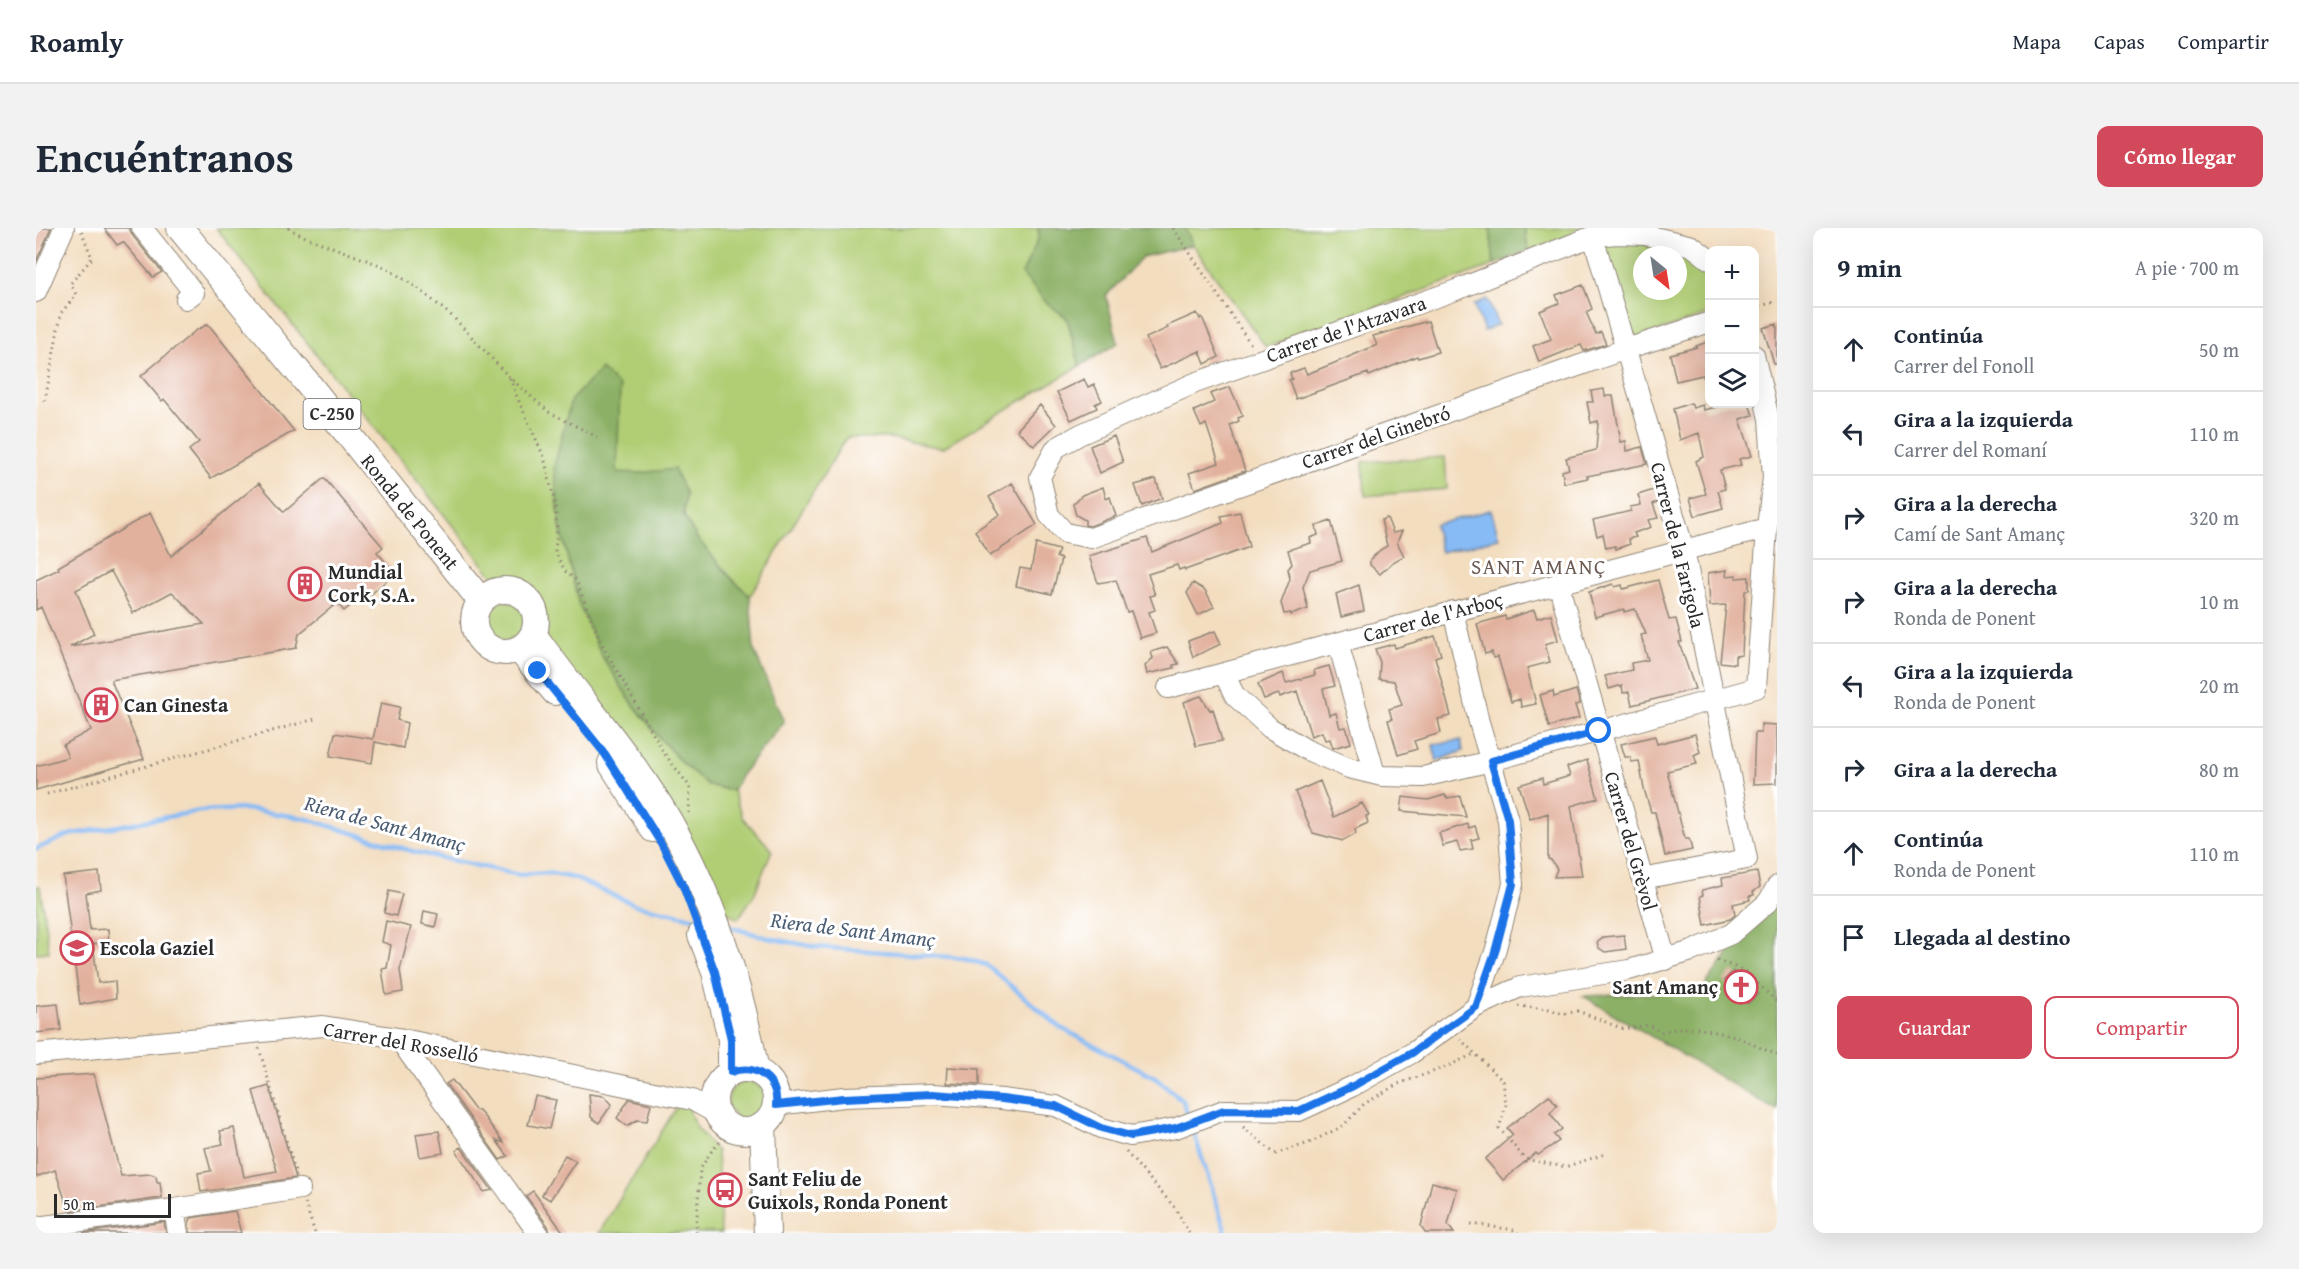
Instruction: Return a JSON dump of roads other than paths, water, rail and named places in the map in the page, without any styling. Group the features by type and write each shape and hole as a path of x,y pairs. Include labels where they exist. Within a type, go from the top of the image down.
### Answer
{"main road":[{"name":"Ronda de Ponent","path":"180,228 304,380 487,597"},
{"name":"C-250","path":"203,228 487,597"},
{"path":"504,590 514,591 527,600 536,618 526,641 509,652 488,647 480,640 476,631 474,621 476,610 487,597 504,590"},
{"path":"526,641 646,784 692,865 693,889"},
{"path":"526,641 605,754 693,889 724,971 743,1072"},
{"path":"727,1116 772,1117 776,1105 776,1094 772,1084 765,1076 743,1072 720,1082 727,1116 767,1233"},
{"path":"727,1116 748,1159 751,1233"}],"street":[{"path":"36,292 64,228"},
{"path":"142,228 194,293 186,299"},
{"name":"Carrer de l'Atzavara","path":"1049,515 1040,477 1056,448 1081,434 1195,383 1456,291 1593,236 1646,235 1692,246 1705,256"},
{"name":"Carrer de la Farigola","path":"1593,236 1684,550 1747,859 1642,879"},
{"name":"Carrer del Ginebró","path":"1049,515 1065,533 1091,538 1626,349 1705,324"},
{"path":"1224,674 1235,696 1270,728 1307,750 1349,768 1375,774 1423,777 1491,761 1756,688 1767,528 1773,477 1768,419 1759,375"},
{"name":"Carrer de l'Arboç","path":"1168,688 1767,528"},
{"name":"Carrer del Grèvol","path":"1558,583 1666,960"},
{"path":"1453,611 1479,722 1508,820 1513,884 1495,952 1476,1007"},
{"path":"1338,642 1375,774"},
{"path":"776,1105 844,1098 933,1094 979,1097 1056,1106 1101,1128 1131,1136 1176,1128 1224,1110 1299,1111 1353,1086 1412,1053 1476,1007 1520,987 1629,970 1692,951 1731,934 1768,902 1777,886"},
{"name":"Carrer del Rosselló","path":"36,1054 323,1026 398,1038 727,1116"},
{"path":"398,1038 538,1233"},
{"path":"36,1227 174,1209 300,1188"},
{"path":"174,1209 178,1233"}],"water":[{"path":"1487,299 1498,325 1484,331 1474,305"},
{"path":"1491,510 1499,538 1441,552 1434,525"},
{"path":"1461,740 1463,751 1437,761 1433,745"}],"waterway":[{"name":"Riera de Sant Amanç","path":"36,849 69,835 200,811 245,809 304,818 415,852 519,875 547,873 574,878 636,905 707,921"},
{"name":"Riera de Sant Amanç","path":"727,926 768,938 816,947 964,958 986,965 1061,1028 1155,1077 1183,1101 1189,1119"},
{"name":"Riera de Sant Amanç","path":"1192,1127 1226,1233"}],"place":[{"name":"Mundial Cork, S.A.","path":"305,584"},
{"name":"Can Ginesta","path":"101,705"},
{"name":"Escola Gaziel","path":"77,948"},
{"name":"Sant Amanç","path":"1741,987"},
{"name":"Sant Feliu de Guixols, Ronda Ponent","path":"725,1190"}],"district":[{"name":"SANT AMANÇ","path":"1539,567"}]}
